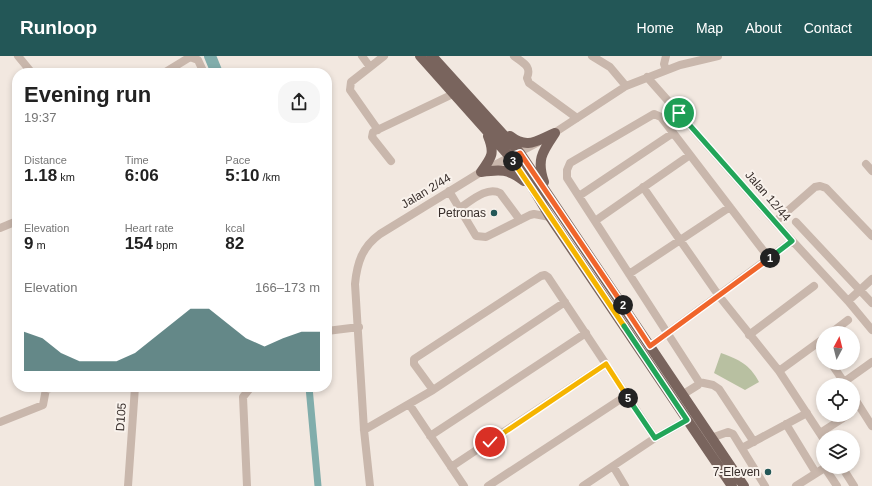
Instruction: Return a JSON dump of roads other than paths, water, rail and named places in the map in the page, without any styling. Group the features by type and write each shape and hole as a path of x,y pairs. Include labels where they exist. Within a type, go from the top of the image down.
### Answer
{"main road":[{"path":"420,56 510,157 532,187 550,217 732,486"},
{"path":"432,56 520,153 744,486"},
{"path":"494,124 522,144 531,144 555,133"},
{"path":"481,172 490,160 493,151 487,132"},
{"path":"548,193 540,171 540,163 543,151 555,133"},
{"path":"481,172 498,170 512,172 532,187"}],"street":[{"path":"18,56 28,68"},
{"path":"362,56 370,67"},
{"path":"378,130 350,90 351,82 384,56"},
{"path":"514,56 529,69 530,72 527,78 529,83 577,118"},
{"path":"592,56 610,67 626,86"},
{"path":"666,56 664,64 666,70"},
{"name":"Jalan 2/44","path":"370,486 364,430 359,327 355,284 361,254 367,245 380,234 449,191 481,172 520,153 555,133 626,86 647,76 718,56"},
{"path":"172,68 190,57 198,60 202,68"},
{"name":"Jalan 12/44","path":"647,76 872,330"},
{"path":"391,161 372,137 373,132 453,94"},
{"path":"754,442 719,389 713,385 699,382 567,178 567,170 570,163 654,114 661,117 769,258"},
{"path":"578,196 673,133"},
{"path":"595,221 690,154"},
{"path":"866,164 872,171"},
{"path":"775,222 814,188 820,186 826,188 872,236"},
{"path":"643,187 719,296 779,371 818,430"},
{"path":"449,191 476,236 486,237 534,214 550,217"},
{"path":"460,208 488,192 496,191 520,220"},
{"path":"629,274 730,207"},
{"path":"796,222 872,303"},
{"path":"0,228 12,223"},
{"path":"650,346 792,241"},
{"path":"433,390 414,364 416,357 541,276 545,275 548,277 586,333 655,438"},
{"path":"848,302 872,280"},
{"path":"750,335 814,286"},
{"path":"364,430 433,390 565,302"},
{"path":"840,326 848,320"},
{"path":"332,330 359,327"},
{"path":"430,436 586,333"},
{"path":"779,371 816,345"},
{"path":"852,378 872,362"},
{"path":"451,467 606,364"},
{"path":"682,395 698,385 699,382"},
{"path":"0,422 43,405 45,392"},
{"name":"D105","path":"128,486 135,392"},
{"path":"247,392 243,397 245,477 247,486"},
{"path":"488,486 626,395"},
{"path":"409,404 464,486"},
{"path":"860,412 872,426"},
{"path":"742,448 807,413"},
{"path":"584,486 655,438 687,420"},
{"path":"829,430 839,422"},
{"path":"786,424 816,473 796,486"},
{"path":"711,438 731,432 765,486"},
{"path":"613,466 626,486"},
{"path":"830,474 838,486"},
{"path":"846,474 854,486"}],"waterway":[{"path":"210,56 215,68"},
{"path":"309,392 318,486"}],"place":[{"name":"Petronas","path":"494,213"},
{"name":"7-Eleven","path":"768,472"}]}
